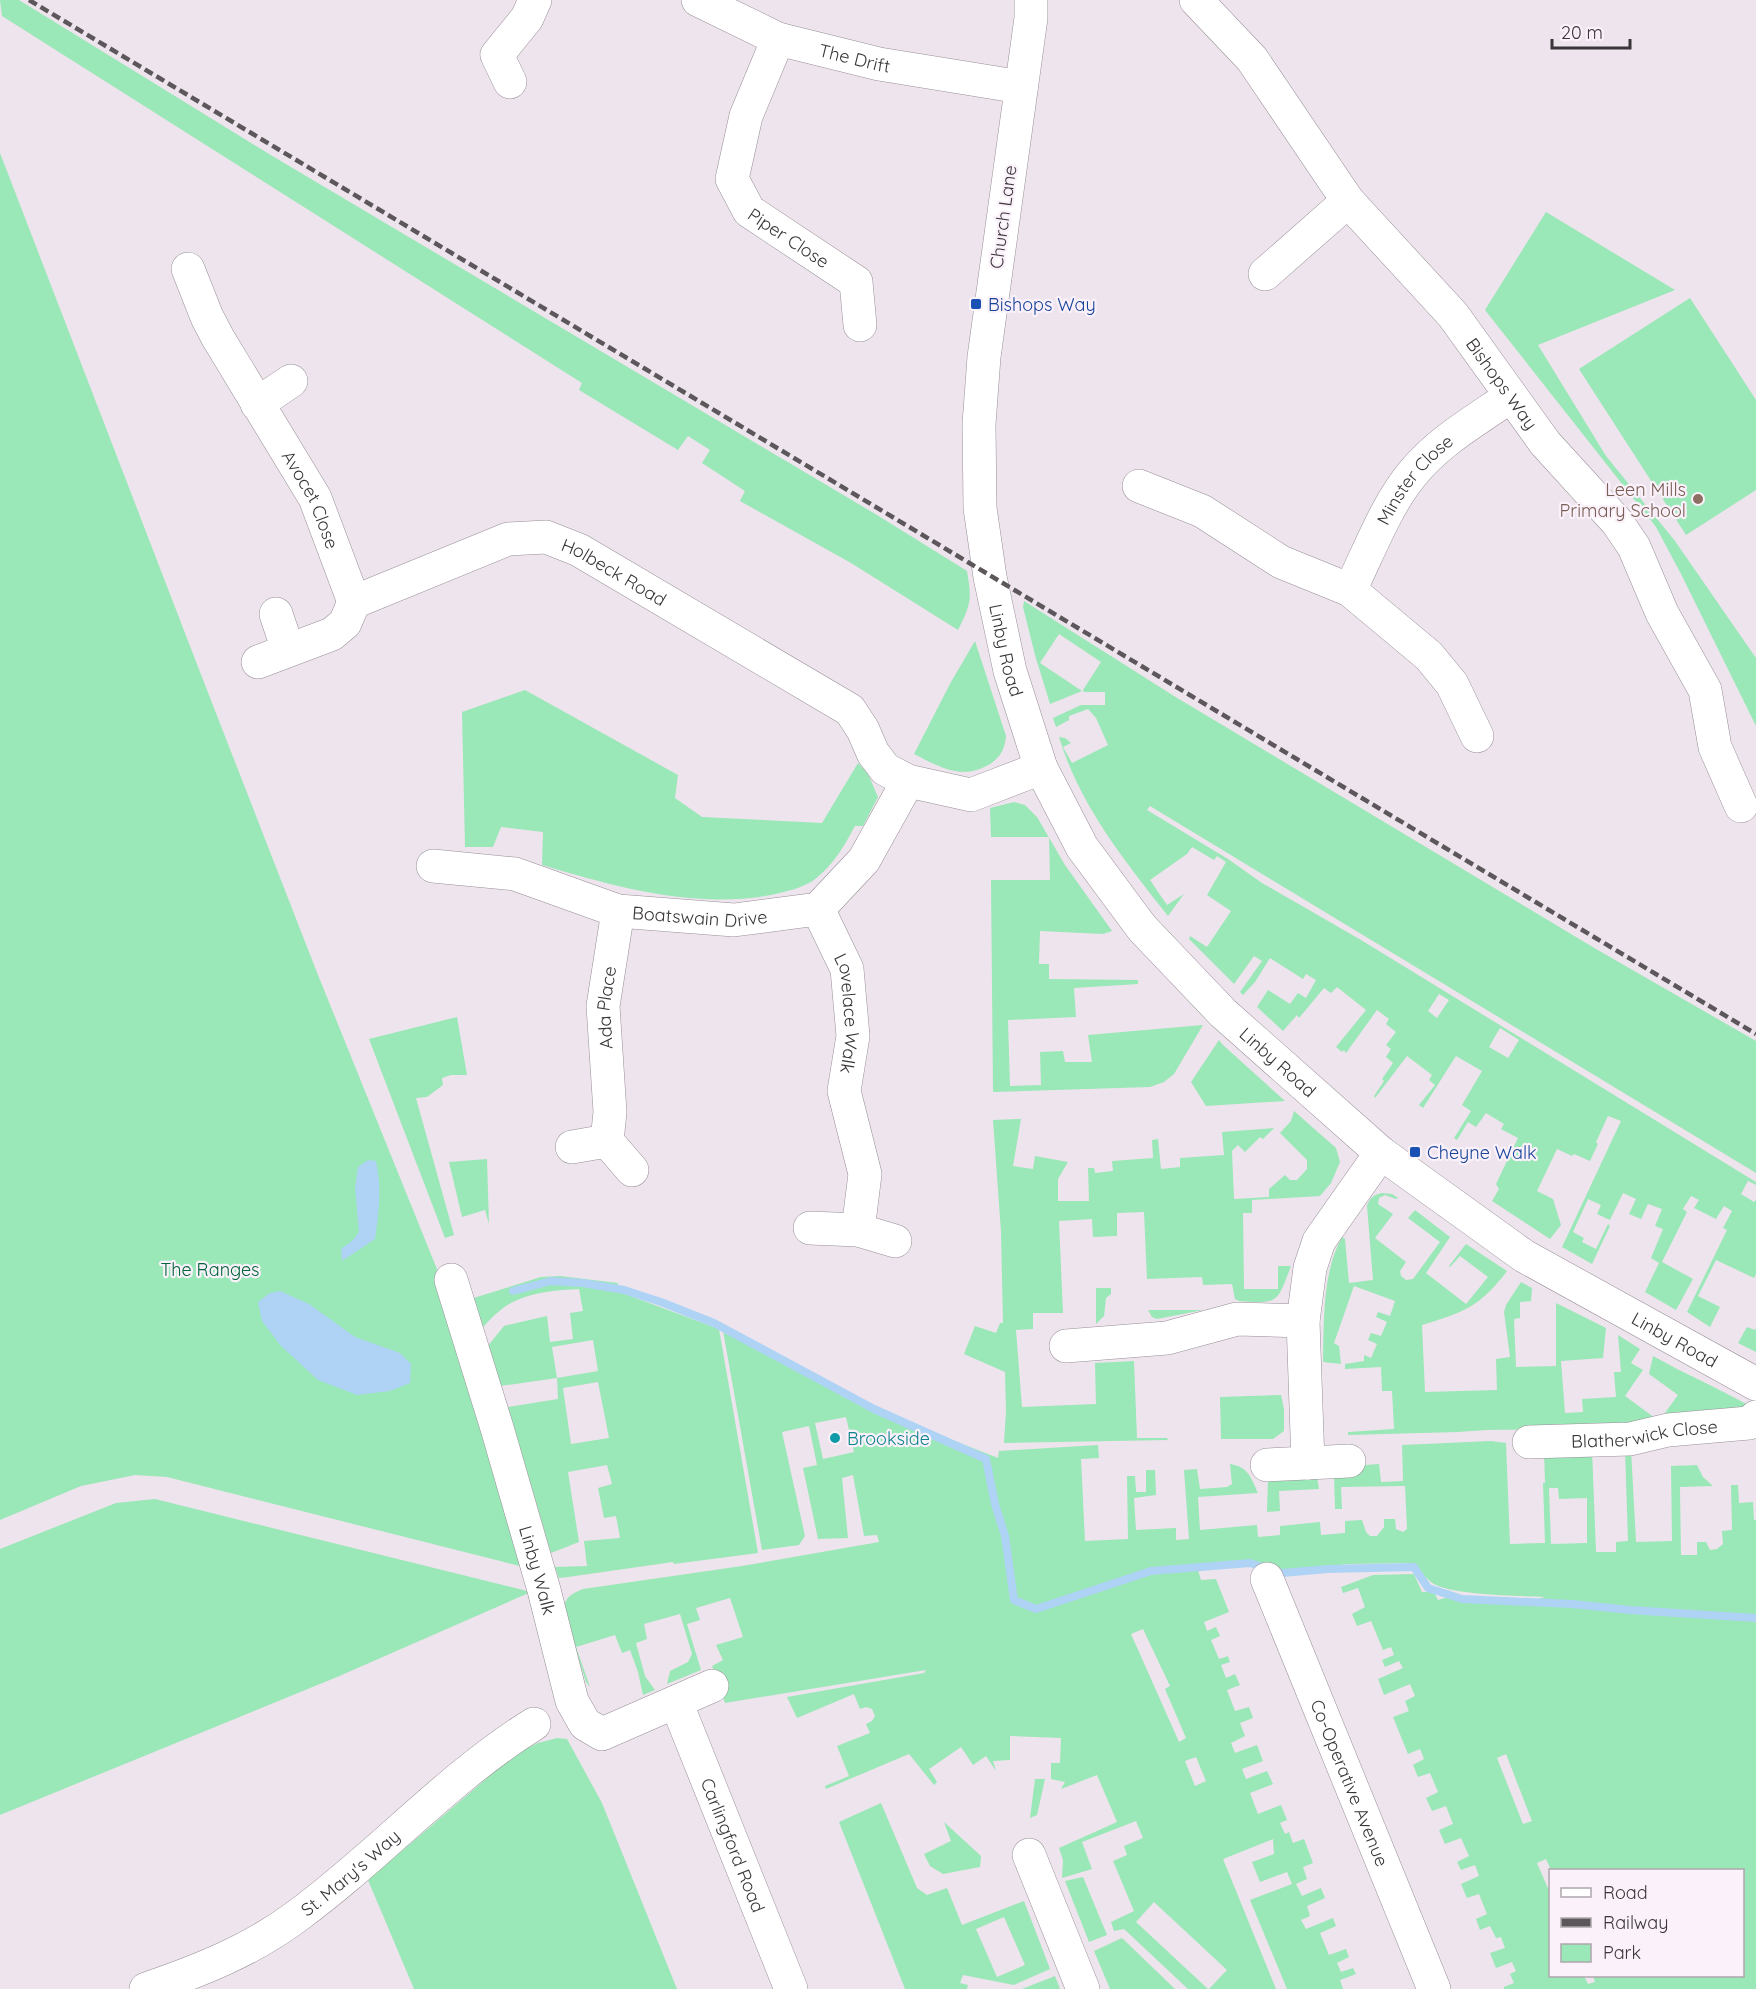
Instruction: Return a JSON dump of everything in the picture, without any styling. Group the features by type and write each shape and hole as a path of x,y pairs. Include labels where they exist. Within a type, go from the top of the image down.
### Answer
{"street":[{"path":"510,82 497,54 527,18 535,0"},
{"name":"The Drift","path":"698,0 778,39 879,64 1021,87"},
{"name":"Church Lane","path":"990,577 980,508 979,424 984,357 1031,0"},
{"name":"Bishops Way","path":"1196,0 1252,59 1348,201 1453,315 1545,443 1617,522 1634,547 1662,613 1705,690 1715,747 1741,806"},
{"name":"Piper Close","path":"778,39 746,116 732,179 749,211 856,282 860,325"},
{"path":"1263,277 1348,201"},
{"name":"Avocet Close","path":"188,269 212,327 315,498 354,602"},
{"path":"257,404 291,381"},
{"name":"Minster Close","path":"1350,590 1395,498 1413,472 1437,450 1510,396"},
{"path":"1139,486 1202,511 1281,562 1350,590 1429,656 1452,684 1477,736"},
{"name":"Holbeck Road","path":"354,602 508,539 546,537 579,550 850,710 863,730 873,753 885,769 908,781 971,795 1041,768"},
{"name":"Linby Road","path":"990,577 1010,671 1041,768 1082,848 1142,928 1222,1013 1381,1153 1524,1256 1756,1384"},
{"path":"258,662 332,634 345,623 354,602"},
{"path":"276,614 288,650"},
{"path":"818,909 864,860 908,781"},
{"name":"Boatswain Drive","path":"433,866 515,874 618,911 734,920 818,909"},
{"name":"Lovelace Walk","path":"818,909 848,969 853,1036 844,1091 865,1174 858,1230"},
{"name":"Ada Place","path":"607,1141 610,1112 603,1006 618,911"},
{"path":"572,1147 607,1141 632,1170"},
{"path":"1308,1463 1303,1321 1310,1268 1319,1241 1381,1153"},
{"path":"810,1228 858,1230 895,1241"},
{"name":"Linby Walk","path":"451,1280 543,1586 553,1713 585,1724 602,1734 712,1686"},
{"path":"1066,1346 1167,1338 1237,1319 1303,1321"},
{"name":"Blatherwick Close","path":"1529,1442 1630,1439 1668,1430 1749,1423 1756,1417"},
{"path":"1267,1465 1349,1461"},
{"name":"Co-Operative Avenue","path":"1268,1579 1434,1989"},
{"name":"Carlingford Road","path":"676,1702 791,1989"},
{"name":"St. Mary's Way","path":"146,1989 241,1952 296,1917 341,1881 437,1796 514,1737 553,1713"},
{"path":"1029,1855 1083,1989"}],"green space":[{"path":"0,0 19,0 269,154 877,515 967,571 970,589 969,602 958,630 851,563 740,501 745,491 702,463 710,450 688,436 678,450 579,390 582,383 2,16"},
{"name":"The Ranges","path":"0,153 316,970 443,1284 524,1567 167,1477 135,1475 81,1486 0,1520"},
{"path":"1546,212 1675,290 1538,345 1606,456 1675,541 1756,658 1756,726 1656,527 1485,310"},
{"path":"1690,298 1756,400 1756,490 1686,535 1579,369"},
{"path":"1024,601 1174,696 1596,949 1756,1041 1756,1173 1150,806 1147,810 1228,859 1262,883 1361,940 1756,1182 1756,1185 1748,1181 1741,1194 1754,1202 1756,1200 1756,1274 1754,1278 1716,1260 1698,1296 1720,1307 1710,1327 1687,1312 1727,1230 1723,1228 1732,1211 1724,1206 1716,1219 1694,1208 1699,1200 1691,1196 1683,1209 1687,1212 1662,1262 1693,1279 1676,1310 1645,1292 1659,1263 1651,1258 1663,1229 1655,1226 1662,1209 1648,1204 1641,1219 1629,1214 1636,1199 1623,1193 1610,1220 1597,1214 1601,1205 1588,1199 1573,1232 1584,1238 1582,1242 1596,1249 1608,1224 1610,1226 1592,1264 1562,1247 1621,1121 1608,1116 1590,1161 1557,1149 1537,1191 1553,1199 1561,1225 1550,1239 1492,1201 1499,1189 1496,1184 1518,1138 1501,1129 1504,1124 1486,1113 1476,1127 1468,1122 1457,1140 1454,1138 1471,1111 1462,1105 1482,1071 1456,1056 1423,1108 1419,1105 1435,1085 1429,1080 1432,1075 1407,1056 1375,1098 1374,1096 1384,1081 1382,1079 1393,1063 1386,1057 1391,1049 1386,1045 1396,1032 1386,1024 1389,1019 1377,1010 1346,1053 1344,1050 1342,1052 1336,1047 1366,1010 1337,987 1331,993 1324,988 1299,1018 1297,1015 1283,1031 1257,1007 1268,990 1290,1004 1298,993 1306,998 1316,980 1306,974 1303,979 1270,958 1255,982 1243,995 1240,992 1262,961 1254,956 1234,984 1189,939 1190,936 1207,947 1231,911 1207,895 1226,862 1217,856 1214,860 1192,847 1187,854 1150,880 1167,905 1184,894 1168,916 1105,831 1091,809 1068,762 1059,737 1071,743 1063,747 1072,763 1108,745 1096,718 1088,709 1069,716 1069,720 1056,727 1053,718 1081,705 1105,705 1105,692 1084,692 1083,690 1101,662 1059,634 1040,663 1082,691 1050,704 1023,607","holes":["1439,994 1449,1000 1437,1018 1428,1011","1500,1028 1519,1040 1508,1058 1489,1047"]},
{"path":"975,641 1006,736 1002,752 994,761 980,769 961,772 942,767 914,754"},
{"path":"525,690 678,775 675,798 702,817 822,823 858,763 868,774 878,797 863,826 855,826 838,855 814,880 787,891 742,899 655,894 542,865 543,832 501,827 493,847 465,847 462,712"},
{"path":"1014,802 1025,805 1037,817 1049,837 991,837 990,808"},
{"path":"1049,838 1065,865 1112,931 1103,934 1040,931 1039,964 1049,964 1049,979 1138,980 1138,984 1074,988 1076,1017 1008,1020 1010,1086 1041,1085 1040,1052 1063,1051 1065,1062 1092,1062 1088,1035 1203,1025 1174,1074 1164,1082 1150,1087 993,1092 991,880 1050,880"},
{"path":"457,1017 467,1075 451,1075 442,1078 443,1085 427,1097 416,1098 454,1235 445,1238 369,1039"},
{"path":"1219,1040 1285,1101 1206,1106 1191,1082"},
{"path":"1294,1111 1336,1148 1340,1162 1331,1183 1320,1196 1252,1200 1252,1213 1243,1213 1244,1289 1278,1289 1278,1266 1291,1266 1283,1288 1275,1298 1262,1302 1239,1301 1235,1299 1232,1284 1203,1285 1202,1277 1147,1279 1144,1212 1117,1213 1117,1236 1093,1237 1092,1219 1059,1221 1063,1313 1033,1313 1033,1329 1016,1330 1022,1407 1096,1404 1095,1363 1134,1361 1137,1438 1167,1438 1168,1440 1004,1443 1005,1372 964,1354 975,1326 996,1333 1000,1323 1003,1323 1001,1232 993,1120 1021,1119 1013,1166 1033,1169 1035,1156 1068,1162 1058,1179 1058,1201 1089,1201 1088,1168 1094,1168 1095,1173 1113,1171 1112,1161 1153,1158 1152,1140 1158,1139 1161,1169 1180,1167 1180,1158 1224,1155 1222,1132 1274,1128 1263,1139 1260,1137 1245,1152 1238,1145 1232,1151 1234,1199 1269,1197 1269,1189 1285,1175 1290,1180 1297,1180 1307,1169 1307,1160 1280,1133 1291,1121"},
{"path":"487,1159 489,1224 485,1210 462,1217 449,1162"},
{"path":"1382,1193 1392,1194 1398,1198 1385,1195 1379,1198 1378,1204 1393,1214 1375,1238 1406,1262 1400,1271 1401,1276 1406,1280 1413,1279 1440,1242 1408,1218 1415,1210 1450,1237 1426,1273 1466,1304 1488,1277 1460,1256 1449,1266 1466,1244 1507,1271 1488,1293 1470,1307 1422,1325 1425,1392 1497,1390 1496,1359 1510,1357 1504,1312 1521,1282 1532,1288 1531,1301 1520,1302 1520,1318 1514,1319 1516,1367 1556,1366 1556,1303 1606,1328 1603,1358 1561,1361 1565,1413 1583,1412 1582,1399 1616,1397 1614,1372 1621,1372 1618,1335 1640,1349 1631,1363 1643,1370 1625,1396 1659,1421 1678,1395 1649,1374 1653,1356 1750,1406 1640,1428 1348,1435 1348,1432 1394,1429 1392,1391 1382,1391 1381,1367 1345,1369 1345,1364 1364,1361 1364,1355 1371,1358 1377,1344 1368,1340 1371,1333 1381,1336 1387,1322 1376,1317 1378,1312 1390,1316 1395,1301 1354,1286 1334,1343 1339,1346 1341,1364 1323,1362 1325,1298 1335,1251 1342,1237 1345,1239 1349,1283 1373,1280 1367,1206 1369,1200"},
{"path":"560,1276 618,1283 617,1291 719,1329 758,1553 559,1578 555,1567 587,1566 584,1541 620,1538 616,1516 604,1518 598,1488 612,1484 607,1465 568,1472 579,1542 551,1553 508,1407 558,1399 557,1378 500,1386 490,1350 487,1347 504,1326 547,1316 550,1342 573,1339 570,1313 583,1311 579,1289 538,1294 515,1301 499,1312 476,1335 464,1301 541,1277","holes":["593,1340 598,1371 557,1378 552,1347","598,1382 609,1438 571,1444 563,1388"]},
{"path":"1096,1288 1111,1288 1111,1294 1106,1298 1104,1316 1096,1324"},
{"path":"1148,1310 1203,1310 1157,1319 1152,1317"},
{"path":"722,1325 842,1389 841,1396 998,1458 999,1451 1098,1445 1099,1458 1081,1459 1085,1541 1128,1539 1127,1476 1135,1476 1136,1492 1146,1492 1146,1470 1155,1470 1156,1495 1134,1498 1136,1530 1176,1528 1176,1540 1189,1539 1184,1470 1197,1469 1200,1489 1227,1487 1232,1484 1230,1464 1245,1471 1258,1493 1198,1497 1200,1530 1257,1525 1258,1537 1280,1535 1280,1526 1320,1522 1321,1535 1345,1533 1345,1521 1362,1520 1366,1532 1370,1536 1377,1536 1384,1527 1384,1519 1395,1519 1396,1529 1403,1532 1407,1529 1405,1486 1341,1487 1342,1509 1335,1509 1334,1476 1352,1466 1379,1464 1381,1482 1403,1481 1402,1445 1491,1441 1506,1443 1510,1544 1545,1543 1544,1451 1592,1450 1596,1552 1616,1552 1616,1542 1628,1541 1625,1449 1631,1449 1636,1542 1672,1541 1671,1466 1697,1465 1703,1477 1713,1486 1680,1487 1681,1555 1697,1555 1697,1542 1706,1542 1710,1550 1717,1549 1723,1544 1722,1531 1732,1530 1731,1485 1738,1485 1739,1503 1753,1502 1754,1520 1756,1520 1756,1989 1504,1989 1514,1983 1510,1974 1516,1971 1512,1962 1496,1968 1490,1953 1505,1948 1501,1937 1496,1938 1490,1926 1480,1930 1476,1919 1487,1914 1479,1894 1467,1898 1461,1884 1479,1876 1475,1865 1461,1870 1457,1862 1469,1856 1461,1838 1445,1844 1439,1830 1453,1824 1446,1806 1432,1811 1426,1798 1438,1792 1430,1773 1418,1777 1413,1765 1424,1759 1420,1749 1408,1754 1393,1717 1409,1711 1405,1701 1415,1696 1410,1684 1384,1695 1378,1679 1403,1668 1399,1661 1385,1667 1382,1660 1394,1655 1391,1647 1383,1650 1371,1621 1357,1626 1352,1614 1365,1607 1358,1588 1343,1593 1341,1587 1373,1575 1414,1574 1422,1592 1434,1592 1438,1600 1445,1598 1447,1590 1463,1596 1533,1600 1545,1597 1487,1594 1443,1588 1431,1582 1409,1563 1350,1564 1282,1570 1250,1560 1209,1565 1198,1570 1201,1580 1216,1579 1229,1612 1204,1622 1207,1631 1216,1627 1220,1636 1211,1640 1219,1659 1228,1656 1230,1662 1221,1665 1226,1678 1235,1674 1240,1685 1227,1690 1235,1711 1249,1707 1253,1718 1240,1723 1245,1736 1231,1743 1235,1753 1257,1745 1263,1761 1242,1769 1246,1779 1267,1771 1273,1784 1250,1793 1258,1814 1281,1805 1287,1820 1280,1823 1285,1834 1289,1832 1293,1843 1304,1839 1313,1863 1303,1867 1307,1879 1296,1884 1302,1896 1321,1888 1325,1898 1307,1906 1310,1916 1301,1920 1306,1929 1333,1918 1336,1926 1320,1933 1329,1955 1346,1949 1349,1957 1337,1963 1341,1972 1353,1968 1356,1974 1340,1980 1343,1989 1287,1989 1250,1900 1292,1884 1287,1872 1260,1882 1252,1862 1274,1854 1273,1839 1223,1859 1276,1989 1209,1989 1227,1970 1154,1902 1136,1922 1208,1989 1188,1989 1124,1929 1114,1931 1111,1922 1134,1911 1113,1861 1127,1855 1124,1846 1143,1838 1136,1821 1082,1842 1092,1869 1062,1878 1063,1860 1059,1848 1117,1822 1097,1775 1061,1789 1065,1782 1051,1779 1051,1763 1060,1763 1061,1738 1010,1736 1010,1760 993,1761 996,1771 986,1756 973,1765 961,1747 929,1769 937,1782 934,1785 909,1754 826,1789 825,1786 849,1776 837,1746 870,1733 866,1724 875,1716 872,1709 866,1707 860,1709 854,1694 797,1718 787,1697 924,1673 926,1670 725,1703 712,1666 723,1660 716,1645 743,1637 730,1598 696,1608 700,1620 687,1624 701,1670 667,1684 670,1671 688,1662 692,1654 680,1614 644,1624 647,1639 636,1643 645,1676 655,1690 643,1695 630,1650 622,1653 615,1635 576,1647 590,1687 586,1682 563,1610 569,1596 583,1589 742,1566 879,1542 877,1535 864,1536 853,1475 842,1478 848,1538 818,1539 803,1468 817,1465 809,1426 782,1432 805,1536 799,1545 762,1550","holes":["846,1417 854,1452 823,1459 815,1423","1549,1488 1558,1488 1559,1499 1587,1498 1587,1543 1551,1544","1143,1629 1170,1686 1165,1689 1186,1738 1179,1742 1131,1634","1506,1754 1532,1821 1523,1824 1497,1758","1196,1757 1206,1781 1195,1786 1185,1761"]},
{"path":"1747,1327 1755,1330 1756,1328 1756,1352 1738,1343"},
{"path":"1281,1395 1284,1409 1284,1431 1273,1439 1221,1439 1220,1397"},
{"path":"1317,1477 1319,1489 1279,1491 1280,1511 1267,1512 1268,1479"},
{"path":"155,1499 531,1592 337,1677 0,1815 0,1549 116,1503"},
{"path":"557,1738 567,1739 602,1803 677,1989 414,1989 368,1880 515,1754 538,1743"},
{"path":"1035,1779 1045,1779 1037,1815 1030,1818"},
{"path":"881,1803 917,1888 927,1895 947,1888 962,1925 1024,1901 1050,1969 1014,1985 963,1975 960,1983 968,1985 967,1989 905,1989 839,1822","holes":["1004,1917 1025,1965 997,1977 976,1929"]},
{"path":"944,1822 981,1856 980,1867 943,1874 930,1866 924,1854 951,1841"},
{"path":"1083,1877 1107,1935 1089,1942 1065,1881"},
{"path":"1122,1938 1175,1989 1110,1989 1094,1951"},
{"path":"1055,1976 1060,1989 1022,1989"}],"water":[{"path":"368,1160 376,1161 379,1181 379,1210 375,1239 342,1261 341,1249 359,1232 355,1188 358,1167"},
{"path":"280,1291 309,1304 355,1337 400,1353 411,1364 410,1383 390,1391 357,1395 318,1380 281,1346 262,1321 258,1302 270,1293"}],"waterway":[{"path":"513,1291 551,1281 583,1283 624,1290 661,1302 714,1323 874,1409 986,1459 995,1504 1005,1536 1014,1600 1036,1609 1151,1571 1250,1563 1282,1573 1328,1569 1414,1567 1428,1588 1462,1599 1572,1604 1756,1618"}],"railway":[{"path":"29,0 1756,1034"}],"place":[{"name":"Bishops Way","path":"976,304"},
{"name":"Leen Mills Primary School","path":"1698,499"},
{"name":"Cheyne Walk","path":"1415,1152"},
{"name":"Brookside","path":"835,1438"}]}
